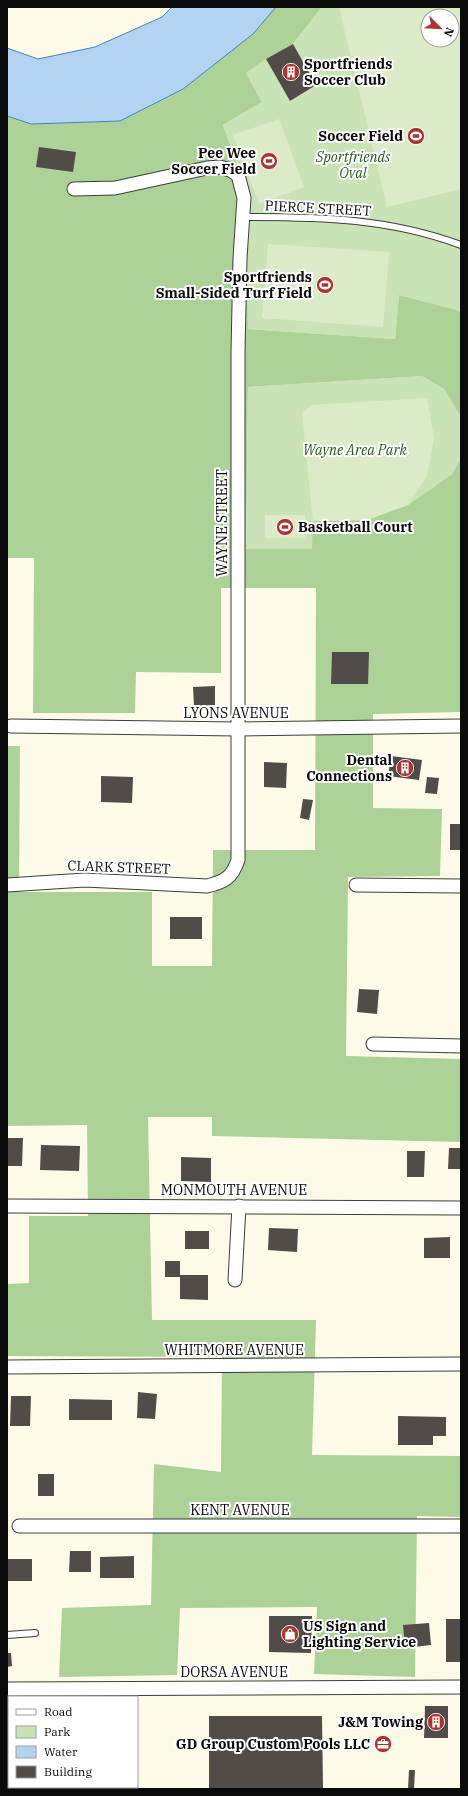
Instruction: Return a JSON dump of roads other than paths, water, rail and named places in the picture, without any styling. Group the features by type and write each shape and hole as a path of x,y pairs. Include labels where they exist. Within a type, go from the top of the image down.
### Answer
{"street":[{"name":"WAYNE STREET","path":"74,189 115,188 207,168 220,167 230,170 238,175 244,198 244,217 240,258 238,352 238,860 234,870 228,878"},
{"name":"LYONS AVENUE","path":"12,726 238,729 461,726"},
{"name":"CLARK STREET","path":"7,884 85,880 207,886 218,884 228,878"},
{"path":"356,885 461,886"},
{"path":"373,1044 461,1046"},
{"name":"MONMOUTH AVENUE","path":"7,1206 461,1208"},
{"path":"235,1280 239,1206"},
{"name":"WHITMORE AVENUE","path":"7,1367 461,1364"},
{"name":"KENT AVENUE","path":"19,1526 461,1526"},
{"name":"DORSA AVENUE","path":"7,1689 461,1687"}],"lane":[{"name":"PIERCE STREET","path":"244,217 317,217 385,224 461,245"},
{"path":"7,1635 35,1633"}],"water":[{"path":"172,7 276,7 253,34 183,89 120,121 31,124 7,116 7,48 38,59 95,47 162,17"}],"place":[{"name":"Sportfriends Soccer Club","path":"291,72"},
{"name":"Soccer Field","path":"416,136"},
{"name":"Pee Wee Soccer Field","path":"269,161"},
{"name":"Sportfriends Small-Sided Turf Field","path":"325,285"},
{"name":"Basketball Court","path":"285,527"},
{"name":"Dental Connections","path":"405,768"},
{"name":"US Sign and Lighting Service","path":"290,1634"},
{"name":"J&M Towing","path":"436,1722"},
{"name":"GD Group Custom Pools LLC","path":"383,1744"}],"park label":[{"name":"Sportfriends Oval","path":"353,166"},
{"name":"Wayne Area Park","path":"355,450"}]}
